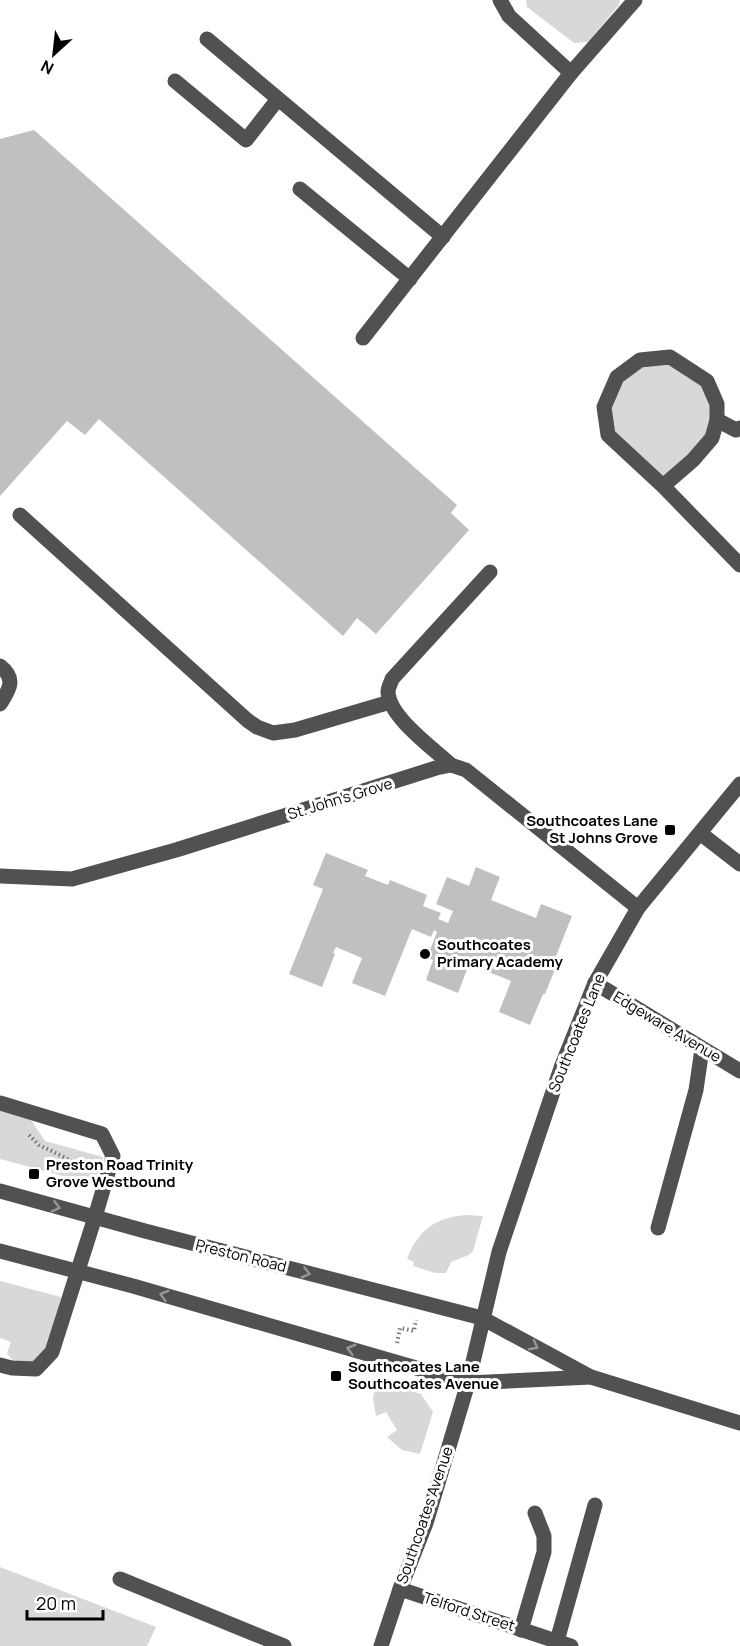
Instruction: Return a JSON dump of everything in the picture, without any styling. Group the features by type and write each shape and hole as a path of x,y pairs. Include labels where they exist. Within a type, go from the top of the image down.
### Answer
{"street":[{"path":"500,0 509,16 571,73"},
{"path":"363,338 571,73 634,0"},
{"path":"207,39 443,237"},
{"path":"175,81 246,140 278,99"},
{"path":"300,189 410,279"},
{"path":"663,486 693,460 712,438 717,420 717,404 707,381 670,357 640,360 617,377 604,406 608,435 663,486 740,565"},
{"path":"717,420 736,430 740,428"},
{"path":"20,514 247,720 258,727 273,733 295,730 390,702"},
{"path":"490,572 393,679 388,689 390,702 400,719 451,765 466,771 638,908"},
{"path":"0,666 5,670 10,681 9,689 0,704"},
{"name":"St. John's Grove","path":"0,876 72,879 176,850 451,765"},
{"name":"Southcoates Lane","path":"468,1383 482,1318 503,1241 562,1065 595,983 638,908 740,784"},
{"path":"700,833 740,864"},
{"name":"Edgeware Avenue","path":"595,983 740,1071"},
{"path":"658,1228 696,1090 702,1048"},
{"path":"0,1103 102,1134 113,1156 52,1352 36,1369 0,1365"},
{"name":"Preston Road","path":"0,1191 482,1318"},
{"path":"0,1251 133,1286 468,1383 591,1377"},
{"path":"482,1318 591,1377 740,1423"},
{"name":"Southcoates Avenue","path":"381,1646 426,1523 468,1383"},
{"path":"564,1644 595,1505"},
{"path":"521,1630 544,1552 544,1536 535,1513"},
{"path":"120,1579 284,1646"},
{"name":"Telford Street","path":"400,1589 564,1644"}],"path":[{"path":"27,1132 39,1145 76,1163 105,1182"},
{"path":"393,1361 400,1328 414,1331 421,1302"}],"shaded area":[{"path":"526,0 620,0 619,5 588,42 574,43 527,7"},
{"path":"670,357 707,381 717,420 663,486 608,435 604,407 640,360"},
{"path":"0,1109 29,1117 45,1141 103,1157 96,1185 0,1159"},
{"path":"467,1215 483,1216 473,1251 451,1262 446,1273 435,1273 413,1266 414,1262 407,1259 417,1240 430,1227 446,1219"},
{"path":"0,1281 61,1297 48,1347 34,1363 13,1361 7,1353 11,1342 0,1338"},
{"path":"376,1381 421,1394 433,1412 420,1454 402,1450 387,1437 397,1430 386,1412 376,1416 373,1399"},
{"path":"0,1567 156,1627 147,1646 0,1646"}],"building":[{"path":"34,130 457,505 451,513 469,530 376,634 357,618 343,636 99,419 85,435 67,421 0,496 0,139"},
{"path":"326,853 368,870 365,876 388,885 390,880 427,895 423,906 441,913 438,919 448,923 453,911 436,904 447,877 469,886 476,867 500,877 491,900 536,918 541,904 572,916 556,956 560,957 530,1025 499,1012 511,981 469,964 458,993 426,980 433,960 427,958 437,932 434,930 431,937 412,929 385,996 352,983 362,958 336,947 322,987 289,974 323,889 313,885"}],"place":[{"name":"Southcoates Lane St Johns Grove","path":"670,830"},
{"name":"Southcoates Primary Academy","path":"425,954"},
{"name":"Preston Road Trinity Grove Westbound","path":"34,1174"},
{"name":"Southcoates Lane Southcoates Avenue","path":"336,1376"}]}
